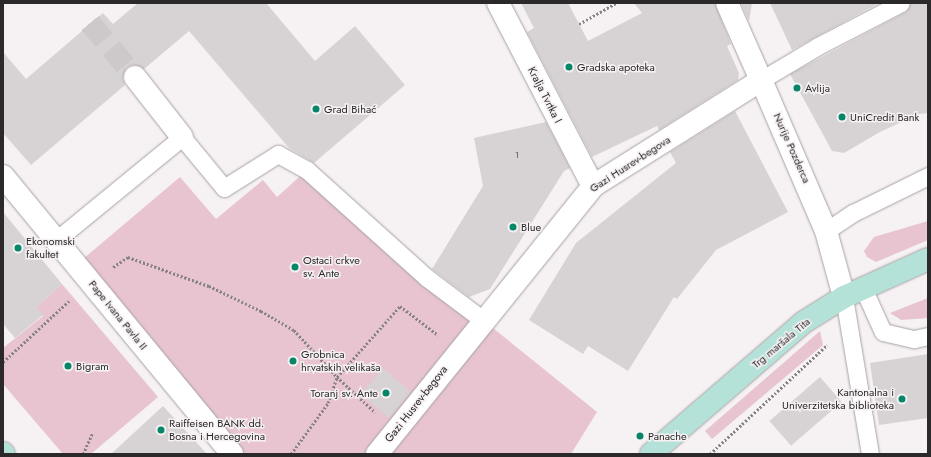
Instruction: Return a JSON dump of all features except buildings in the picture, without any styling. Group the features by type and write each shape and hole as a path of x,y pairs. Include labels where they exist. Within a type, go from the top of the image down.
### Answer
{"main road":[{"name":"Trg maršala Tita","path":"651,454 804,322 853,292 928,259"}],"street":[{"name":"Kralja Tvrtka I","path":"498,3 529,51 593,186"},
{"name":"Nurije Pozderca","path":"728,3 853,292"},
{"path":"135,77 182,137"},
{"name":"Gazi Husrev-begova","path":"377,454 483,320 593,186 761,80"},
{"name":"Pape Ivana Pavla II","path":"3,176 232,454"}],"lane":[{"name":"Gazi Husrev-begova","path":"761,80 818,46 901,3"},
{"path":"55,241 182,137 224,188 278,154 307,170 427,278 483,320"},
{"path":"826,231 853,214 928,176"},
{"path":"853,292 849,326 870,454"},
{"path":"853,292 883,332 914,339 928,336"}],"path":[{"path":"579,24 616,3"},
{"path":"3,362 91,282 128,257 209,286 294,330 337,378 380,416"},
{"path":"291,454 328,402 337,378 400,306 440,337"},
{"path":"710,454 849,326"},
{"path":"83,454 92,434"}],"shaded area":[{"path":"307,170 483,320 597,412 571,454 232,454 76,265 180,177 216,219 263,180 277,197"},
{"path":"928,221 928,240 876,262 867,257 864,251 874,237"},
{"name":"Bigram","path":"62,284 158,397 91,454 63,454 3,384 3,348 43,316 36,307"},
{"path":"928,298 928,318 901,320 890,313"},
{"path":"820,331 823,345 712,439 705,431"}],"tunnel":[{"path":"90,23 135,77"}],"place":[{"name":"Gradska apoteka","path":"569,67"},
{"name":"Avlija","path":"797,88"},
{"name":"Grad Bihać","path":"316,109"},
{"name":"UniCredit Bank","path":"842,117"},
{"name":"Blue","path":"513,227"},
{"name":"Ekonomski fakultet","path":"18,248"},
{"name":"Ostaci crkve sv. Ante","path":"295,267"},
{"name":"Grobnica hrvatskih velikaša","path":"293,361"},
{"name":"Bigram","path":"68,366"},
{"name":"Toranj sv. Ante","path":"386,393"},
{"name":"Kantonalna i Univerzitetska biblioteka","path":"902,399"},
{"name":"Raiffeisen BANK dd. Bosna i Hercegovina","path":"161,430"},
{"name":"Panache","path":"640,436"}]}
